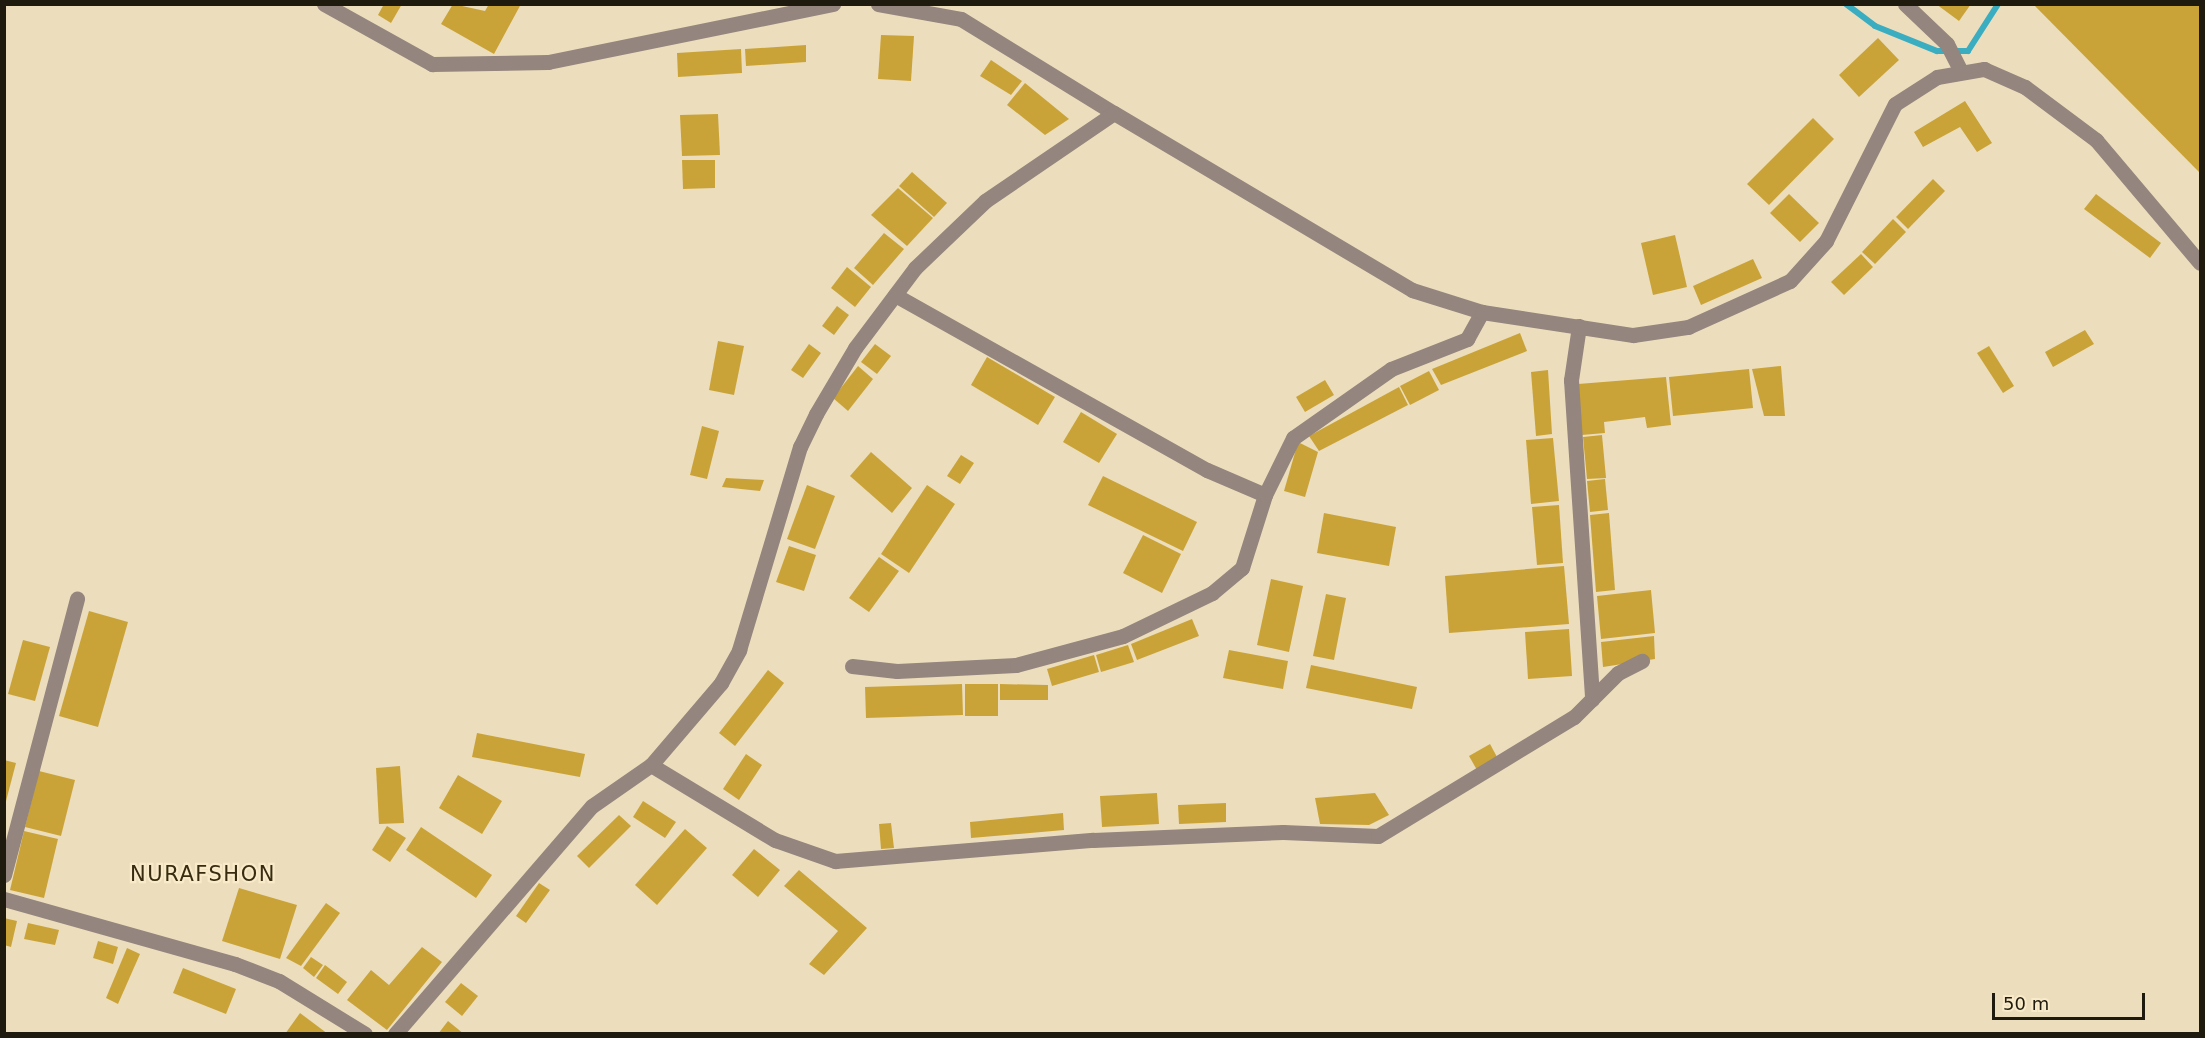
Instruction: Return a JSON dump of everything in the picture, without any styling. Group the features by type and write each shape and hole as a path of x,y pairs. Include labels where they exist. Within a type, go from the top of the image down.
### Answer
{"street":[{"path":"324,4 432,64 548,62 833,4"},
{"path":"878,4 961,19 1391,280 1482,312 1633,335 1670,332 1750,303 1790,281 1831,234 1891,109 1916,87 1959,64 2010,78 2080,126 2200,263"},
{"path":"1905,4 1947,44 1959,64"},
{"path":"395,1034 592,806 651,765 731,667 800,447 834,380 895,295 985,201 1114,113"},
{"path":"895,295 1207,470 1265,495"},
{"path":"852,666 897,671 1016,665 1123,636 1212,593 1242,568 1265,495 1293,438 1391,369 1467,339 1482,312"},
{"path":"1579,326 1571,380 1592,699"},
{"path":"4,875 77,597"},
{"path":"651,765 775,840 835,861 1093,840 1283,832 1378,836 1574,717 1618,673 1642,661"},
{"path":"4,898 235,964 288,986 365,1034"}],"building":[{"path":"384,4 402,4 391,23 378,15"},
{"path":"453,4 485,11 489,4 521,4 494,54 441,24"},
{"path":"1936,4 1971,4 1959,21"},
{"path":"2033,4 2200,4 2200,173"},
{"path":"881,35 914,36 911,81 878,79"},
{"path":"1878,38 1899,60 1859,97 1839,75"},
{"path":"806,45 806,62 746,66 745,49"},
{"path":"741,49 742,73 678,77 677,53"},
{"path":"991,60 1022,81 1011,95 980,76"},
{"path":"1025,83 1069,119 1045,135 1007,105"},
{"path":"1965,101 1992,143 1977,152 1960,127 1923,147 1914,132"},
{"path":"718,114 720,155 682,156 680,115"},
{"path":"1813,118 1834,139 1769,205 1747,184"},
{"path":"682,160 715,160 715,188 683,189"},
{"path":"912,172 947,203 934,217 899,186"},
{"path":"1933,179 1945,191 1908,229 1896,217"},
{"path":"898,188 933,218 907,246 871,215"},
{"path":"1789,194 1819,223 1800,242 1770,213"},
{"path":"2096,194 2161,243 2150,258 2084,209"},
{"path":"1893,219 1906,232 1875,264 1862,252"},
{"path":"884,233 904,249 873,285 854,268"},
{"path":"1675,235 1687,287 1653,295 1641,243"},
{"path":"1861,254 1873,267 1844,295 1831,282"},
{"path":"1753,259 1762,278 1701,305 1693,286"},
{"path":"847,267 871,287 855,307 831,288"},
{"path":"837,306 849,315 834,335 822,326"},
{"path":"2085,330 2094,344 2053,367 2045,352"},
{"path":"1520,333 1527,351 1441,385 1432,369"},
{"path":"718,341 744,346 734,395 709,390"},
{"path":"809,344 821,353 803,378 791,370"},
{"path":"875,344 891,356 877,374 861,362"},
{"path":"1989,346 2014,386 2003,393 1977,353"},
{"path":"987,357 1055,397 1038,425 971,385"},
{"path":"858,366 873,379 848,411 833,398"},
{"path":"1781,366 1785,416 1764,416 1752,369"},
{"path":"1749,369 1753,408 1673,416 1669,377"},
{"path":"1548,370 1552,434 1536,436 1531,372"},
{"path":"1429,371 1439,390 1410,405 1400,386"},
{"path":"1666,377 1671,425 1647,428 1645,417 1604,422 1605,433 1582,435 1578,384"},
{"path":"1325,380 1334,395 1305,412 1296,397"},
{"path":"1399,387 1408,405 1319,451 1309,436"},
{"path":"1081,412 1117,434 1099,463 1063,442"},
{"path":"702,426 719,431 707,479 690,475"},
{"path":"1602,435 1606,478 1587,479 1583,437"},
{"path":"1553,438 1559,501 1531,504 1526,440"},
{"path":"1298,442 1318,452 1305,497 1284,491"},
{"path":"871,452 912,488 892,513 850,476"},
{"path":"961,455 974,463 960,484 947,476"},
{"path":"1103,476 1197,522 1183,551 1088,505"},
{"path":"726,478 764,480 760,491 722,487"},
{"path":"1605,479 1608,510 1590,512 1587,481"},
{"path":"807,485 835,496 815,549 787,539"},
{"path":"927,485 955,504 909,573 881,554"},
{"path":"1559,505 1563,563 1537,565 1532,507"},
{"path":"1324,513 1396,527 1389,566 1317,553"},
{"path":"1609,513 1615,590 1596,592 1590,515"},
{"path":"1143,535 1181,554 1162,593 1123,573"},
{"path":"789,546 816,555 804,591 776,582"},
{"path":"879,557 899,571 869,612 849,598"},
{"path":"1564,566 1569,624 1449,633 1445,576"},
{"path":"1271,579 1303,586 1289,652 1257,645"},
{"path":"1651,590 1655,633 1601,639 1597,596"},
{"path":"1326,594 1346,598 1334,660 1313,656"},
{"path":"89,611 128,622 98,727 59,716"},
{"path":"1192,619 1199,636 1137,660 1131,644"},
{"path":"1569,629 1572,676 1528,679 1525,632"},
{"path":"1654,636 1655,659 1603,667 1601,642"},
{"path":"23,640 50,647 35,701 8,694"},
{"path":"1128,645 1134,662 1101,672 1096,655"},
{"path":"1229,650 1288,661 1283,689 1223,678"},
{"path":"1094,655 1099,672 1052,686 1047,669"},
{"path":"1311,665 1417,687 1412,709 1306,688"},
{"path":"768,670 784,683 735,746 719,733"},
{"path":"962,684 963,715 866,718 865,687"},
{"path":"965,684 998,684 998,716 965,716"},
{"path":"1000,684 1048,685 1048,700 1000,700"},
{"path":"477,733 585,754 580,777 472,757"},
{"path":"1490,744 1497,757 1477,770 1469,756"},
{"path":"746,754 762,765 739,800 723,789"},
{"path":"4,760 16,763 5,805 4,805"},
{"path":"400,766 404,823 379,824 376,768"},
{"path":"39,771 75,780 61,836 25,827"},
{"path":"458,775 502,801 482,834 439,808"},
{"path":"1157,793 1159,824 1102,827 1100,796"},
{"path":"1375,793 1389,815 1369,825 1320,824 1315,798"},
{"path":"643,801 676,822 665,838 633,817"},
{"path":"1226,803 1226,822 1179,824 1178,805"},
{"path":"1063,813 1064,830 971,838 970,822"},
{"path":"619,815 631,826 589,868 577,856"},
{"path":"891,823 894,848 881,849 879,824"},
{"path":"387,826 406,838 390,862 372,850"},
{"path":"421,827 492,875 476,898 406,850"},
{"path":"685,829 707,848 657,905 635,885"},
{"path":"24,831 58,839 44,898 10,890"},
{"path":"754,849 780,870 758,897 732,875"},
{"path":"799,870 867,928 824,975 809,964 838,931 784,886"},
{"path":"539,883 550,890 526,923 516,916"},
{"path":"239,888 297,905 280,959 222,941"},
{"path":"326,903 340,913 301,966 286,958"},
{"path":"4,918 17,921 11,947 4,945"},
{"path":"28,923 59,930 55,945 24,939"},
{"path":"98,941 118,947 113,964 93,958"},
{"path":"422,947 442,962 387,1030 347,1000 371,970 389,985"},
{"path":"127,948 140,954 118,1004 106,998"},
{"path":"311,957 323,965 314,977 303,968"},
{"path":"325,965 347,982 338,994 316,978"},
{"path":"183,968 236,989 226,1014 173,993"},
{"path":"461,983 478,996 462,1016 445,1002"},
{"path":"300,1013 328,1034 285,1034"},
{"path":"448,1021 464,1034 438,1034"}],"waterway":[{"path":"1846,4 1875,26 1937,51 1968,51 1998,4"}],"district":[{"name":"NURAFSHON","path":"203,874"}]}
